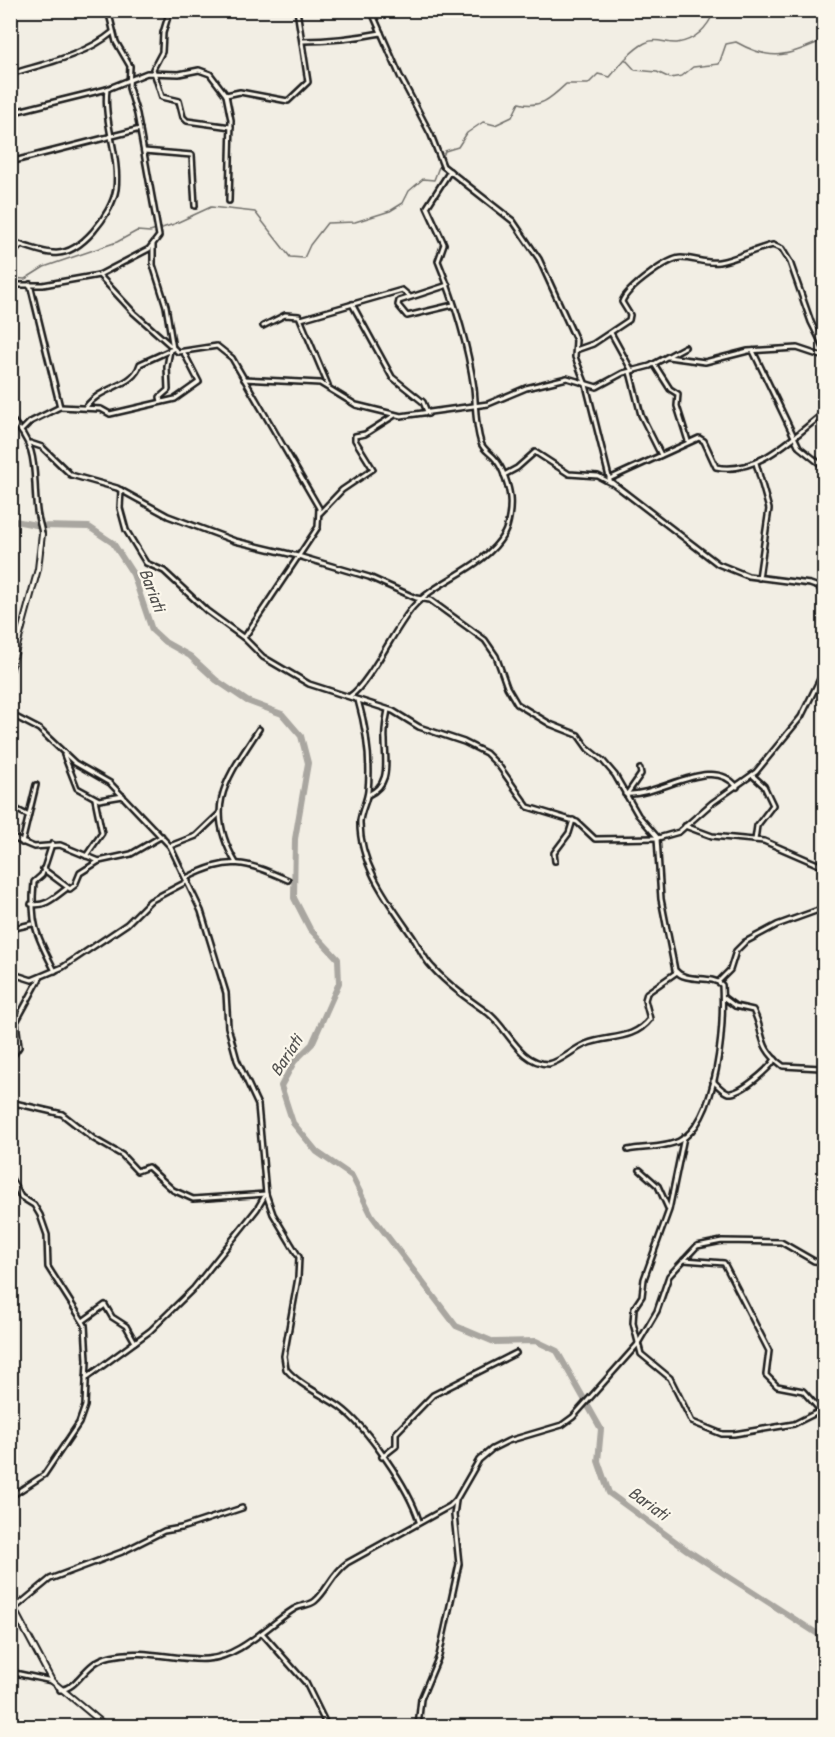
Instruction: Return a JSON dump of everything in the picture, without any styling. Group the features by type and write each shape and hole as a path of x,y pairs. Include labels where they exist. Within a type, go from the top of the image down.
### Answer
{"street":[{"path":"108,10 113,33 130,66 129,82 159,223 160,231 153,245 153,265 166,306 172,350 167,368 168,390 160,396 161,402"},
{"path":"170,10 163,33 162,52 154,66 162,97 179,101 185,120 231,127"},
{"path":"226,95 240,92 289,100 308,82 297,10"},
{"path":"371,10 400,76 431,135 441,162 508,217 521,230 539,259 574,337 575,357 586,385 612,484"},
{"path":"10,74 74,53 100,42 113,33"},
{"path":"303,41 333,41 382,33"},
{"path":"10,113 107,89 144,74 179,74 199,70 210,74 226,95 231,127 230,201"},
{"path":"10,238 21,245 54,254 85,242 108,212 117,181 106,103 107,89"},
{"path":"10,162 140,129"},
{"path":"144,151 192,155 195,206"},
{"path":"349,697 361,686 390,638 420,599 460,575 504,535 510,497 504,475 496,460 481,444 471,377 448,285 438,261 444,244 427,207 450,171"},
{"path":"10,256 21,245"},
{"path":"10,285 43,285 99,275 153,245"},
{"path":"576,350 611,333 630,318 630,312 622,302 624,297 635,284 674,260 681,258 718,262 773,245 782,249 790,262 811,322 825,348"},
{"path":"99,275 172,350 184,353 219,347 232,358 320,513"},
{"path":"30,284 60,407"},
{"path":"448,285 410,296 398,302 406,316 453,305"},
{"path":"301,319 402,290 410,296"},
{"path":"352,304 392,377 423,402 428,414"},
{"path":"263,326 285,315 299,316 328,386"},
{"path":"611,333 631,371 641,415 661,455"},
{"path":"244,379 274,378 320,382 351,403 395,415 428,414 494,402 526,388 567,378 579,380 593,387 602,386 631,371 654,364 685,347"},
{"path":"667,357 705,362 753,351 797,348 825,357"},
{"path":"86,407 102,392 130,380 138,372 140,364 172,350"},
{"path":"753,351 802,450 825,467"},
{"path":"22,430 30,422 60,407 101,409 110,414 180,397 199,382 184,353"},
{"path":"654,364 670,389 678,394 677,406 688,441"},
{"path":"609,479 688,441 702,438 714,465 719,468 740,468 756,463 825,413"},
{"path":"244,638 318,527 320,513 342,490 373,469 355,440 355,436 365,434 395,415"},
{"path":"10,418 22,430 30,443 35,470 37,513 42,534 38,569 10,672"},
{"path":"30,443 42,447 71,475 121,490 168,516 236,541 298,556 381,581 420,599 430,600 485,640 496,656 503,678 517,704 550,724 578,735 615,775 650,832 658,838 664,923 677,972 682,976 719,981"},
{"path":"504,475 517,468 535,452 569,474 598,476 612,484 641,503 665,526 695,545 713,561 736,572 759,578 810,584 825,589"},
{"path":"756,463 769,509 759,578"},
{"path":"121,490 120,508 126,530 146,563 164,571 207,611 244,638 263,657 298,678 388,709 419,727 465,742 486,753 499,766 528,807 573,820 589,836 601,841 669,836 737,787 752,775 801,717 825,671"},
{"path":"357,700 366,744 368,795 360,820 362,839 370,869 430,966 473,1005 490,1015 521,1051 541,1064 555,1063 593,1041 622,1037 644,1026 651,1015 645,1000 647,993 677,972"},
{"path":"368,795 381,788 386,776 384,735 388,709"},
{"path":"10,714 39,729 64,755 103,777 162,836 170,846 187,879 201,911 226,993 228,1027 237,1060 258,1105 266,1194 273,1214 298,1257 298,1278 284,1356 286,1369 354,1418 407,1491 419,1521"},
{"path":"236,863 222,839 220,812 227,776 259,729"},
{"path":"64,755 74,785 95,799 123,796"},
{"path":"626,794 641,774 640,769"},
{"path":"626,794 651,791 709,773 725,776 737,787"},
{"path":"752,775 764,786 772,805 757,826 755,840"},
{"path":"22,843 36,785"},
{"path":"86,856 102,833 95,799"},
{"path":"10,806 27,815"},
{"path":"170,846 196,836 220,812"},
{"path":"555,861 554,853 569,833 573,820"},
{"path":"685,826 712,836 755,840 788,849 825,867"},
{"path":"32,904 38,906 46,903 68,888 74,887 80,873 99,861 131,854 162,836"},
{"path":"10,837 39,848 52,844 71,849 99,861"},
{"path":"52,844 41,877 34,882 32,904 33,924 55,971"},
{"path":"10,973 28,981 55,971 128,924 150,901 215,864 236,863 256,866 288,880"},
{"path":"43,869 68,888"},
{"path":"719,981 730,970 736,951 745,942 777,925 825,908"},
{"path":"10,929 33,924"},
{"path":"10,1060 19,1047 16,1022 41,977"},
{"path":"628,1150 673,1143 684,1137 699,1120 718,1059 722,996 719,981"},
{"path":"722,996 731,1004 753,1010 762,1040 775,1059 783,1066 821,1068 825,1072"},
{"path":"713,1081 725,1092 733,1092 762,1073 775,1059"},
{"path":"10,1102 62,1114 94,1139 122,1155 137,1171 148,1167 181,1194 201,1200 266,1194"},
{"path":"684,1137 669,1210 644,1280 642,1296 634,1308 633,1323 642,1356 670,1378 687,1413 696,1425 722,1434 794,1424 825,1409"},
{"path":"640,1170 658,1186 669,1210"},
{"path":"10,1178 21,1197 36,1207 47,1235 48,1267 83,1321 86,1330 84,1410 55,1462 37,1481 10,1497"},
{"path":"86,1378 135,1342 201,1281 266,1194"},
{"path":"418,1726 421,1699 438,1662 459,1564 454,1515 456,1500 485,1454 506,1442 568,1421 638,1343 657,1311 669,1276 697,1246 709,1242 771,1241 789,1244 814,1261 825,1262"},
{"path":"683,1260 724,1263 768,1351 766,1375 777,1386 803,1391 820,1410"},
{"path":"83,1321 105,1305 112,1317 126,1326 135,1342"},
{"path":"382,1457 396,1446 396,1433 433,1395 516,1353"},
{"path":"60,1690 73,1686 89,1665 109,1656 143,1654 207,1659 236,1649 293,1610 316,1600 333,1576 347,1563 456,1500"},
{"path":"15,1608 50,1579 122,1552 164,1531 181,1528 242,1508"},
{"path":"10,1602 52,1681 106,1726"},
{"path":"262,1633 306,1683 327,1726"},
{"path":"10,1680 12,1672 52,1681"}],"waterway":[{"path":"626,58 649,41 677,43 696,36 709,22 715,10"},
{"path":"10,278 25,279 44,267 117,242 137,231 150,232 174,224 211,207 255,212 290,257 304,258 310,245 327,223 355,222 390,211 403,203 409,191 423,179 434,180 445,151 458,147 467,133 483,122 495,125 512,117 519,103 533,105 545,101 566,84 588,84 598,74 610,77 625,59 635,70 657,72 670,78 682,76 693,67 719,64 726,44 736,42 758,52 786,54 819,42 821,30 824,29"},
{"name":"Bariati","path":"10,520 41,526 89,527 113,543 133,574 152,630 165,642 190,656 216,680 247,701 282,714 301,736 308,763 295,839 294,898 310,929 338,959 339,983 312,1044 294,1062 281,1086 293,1123 317,1152 352,1176 372,1216 456,1326 494,1342 536,1341 557,1351 601,1429 598,1461 609,1493 687,1550 824,1638"}]}
